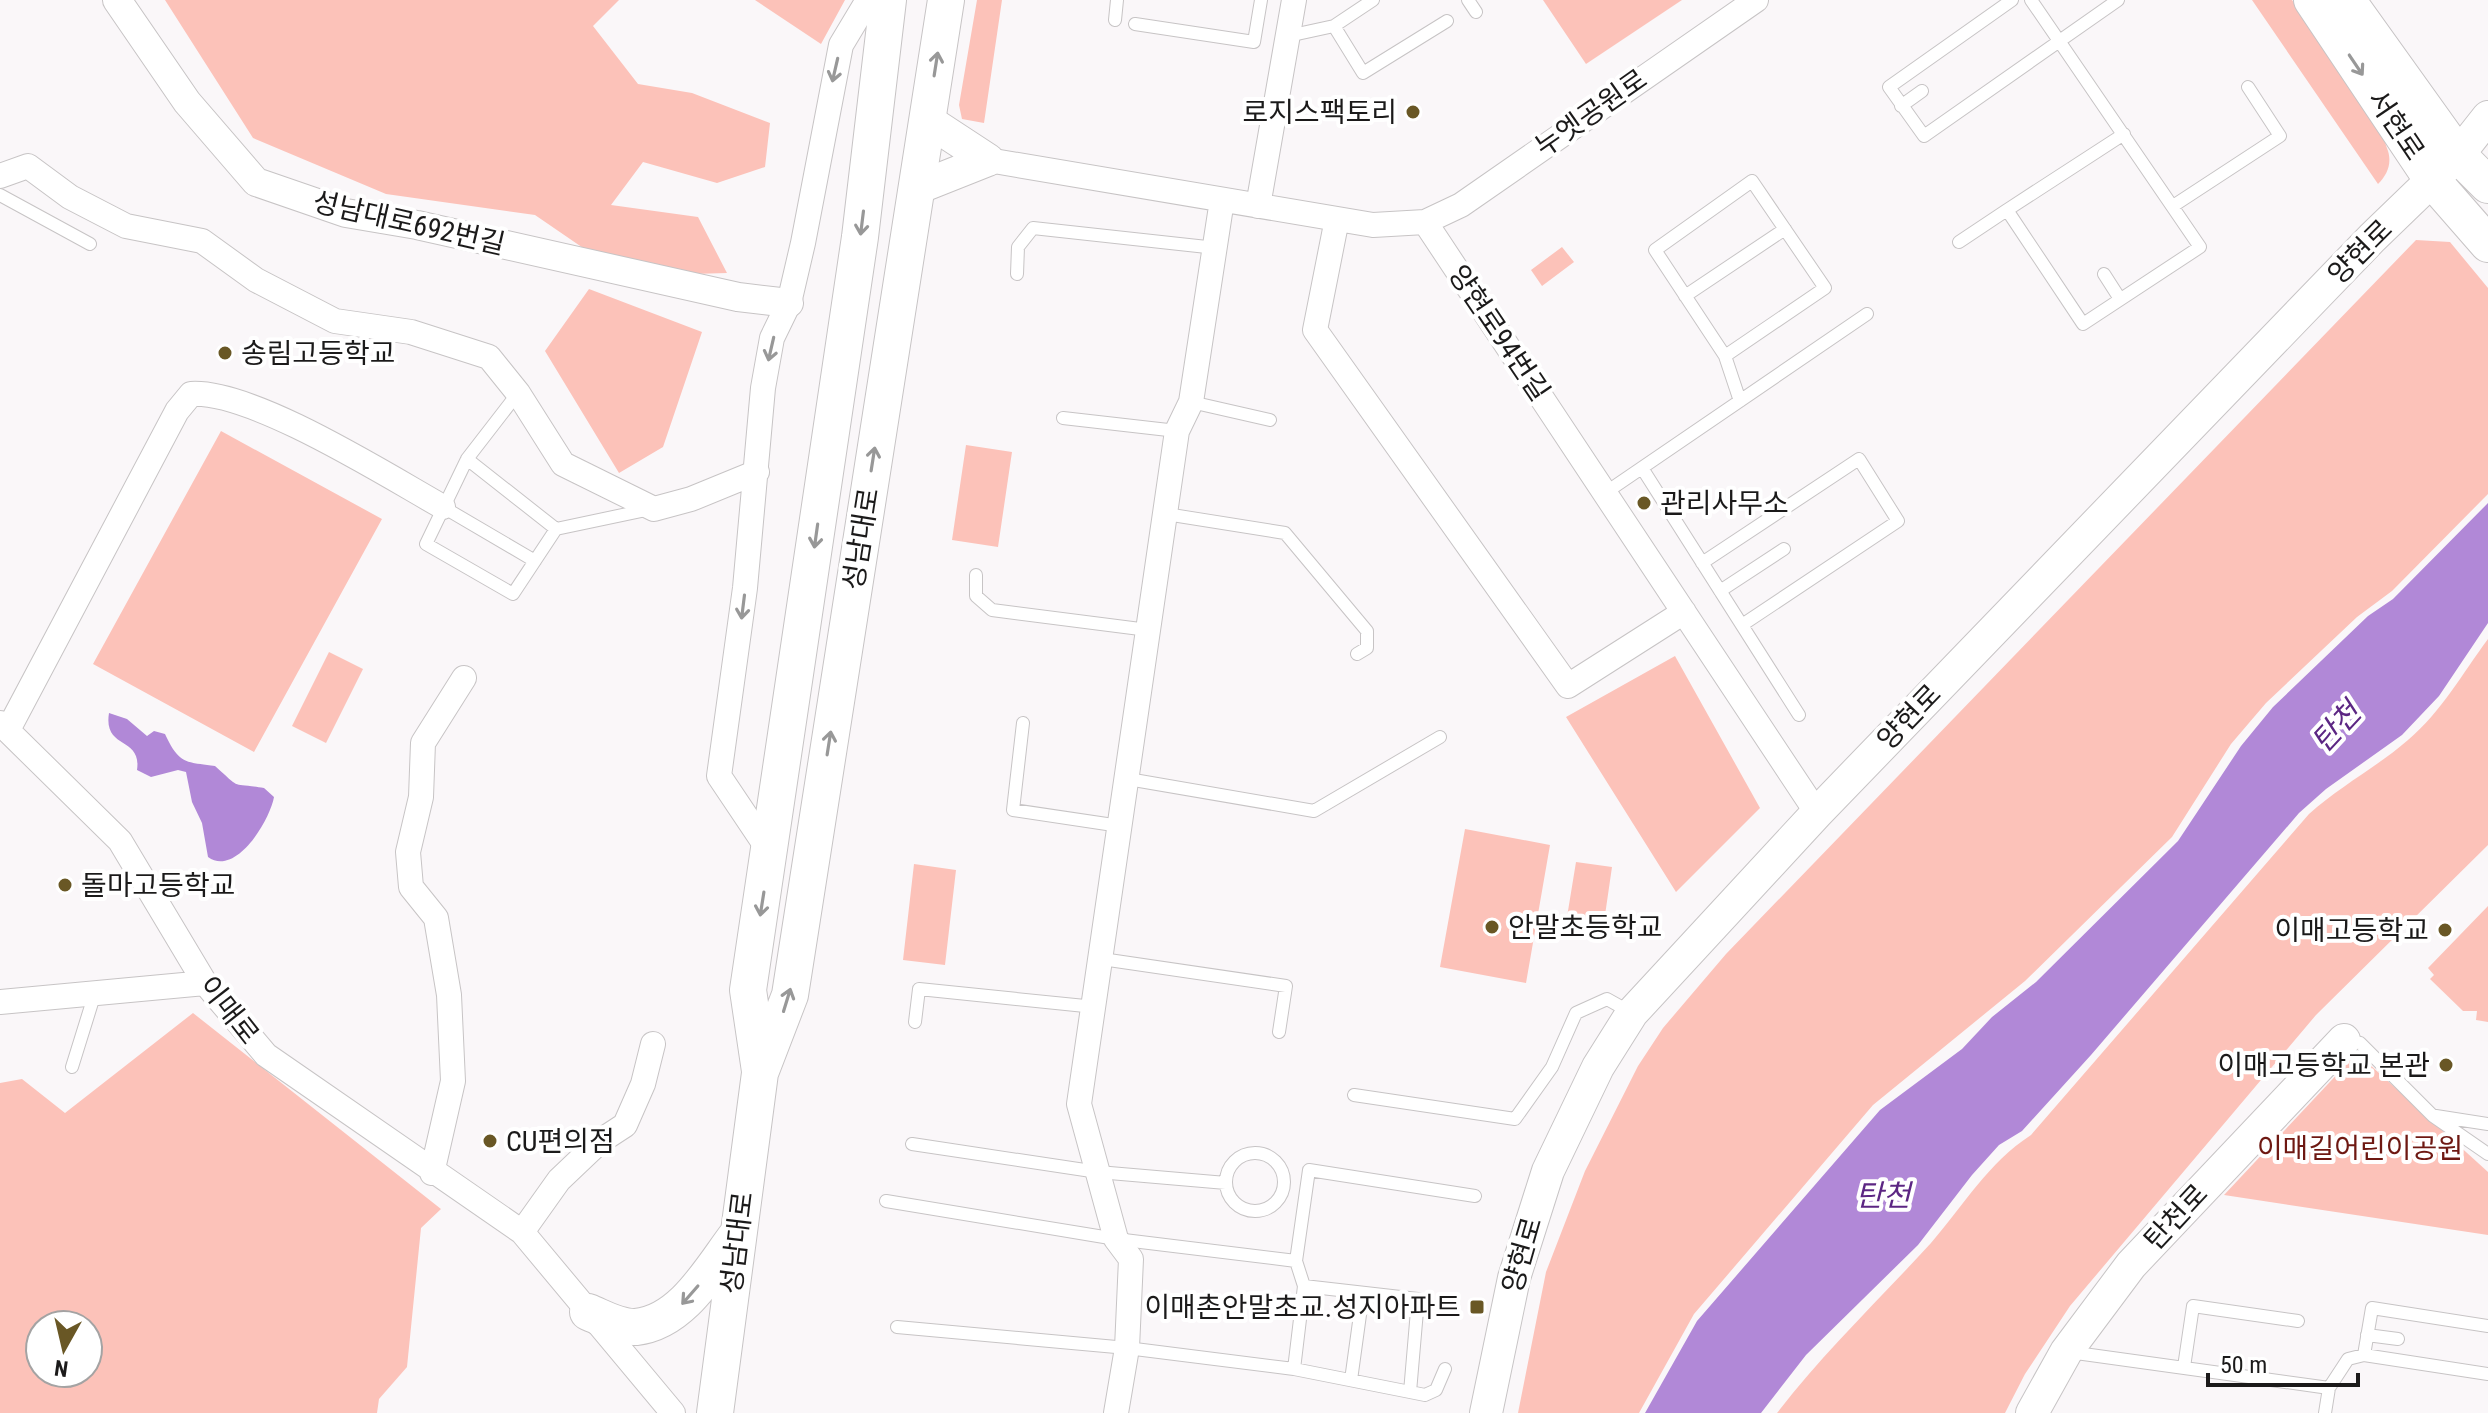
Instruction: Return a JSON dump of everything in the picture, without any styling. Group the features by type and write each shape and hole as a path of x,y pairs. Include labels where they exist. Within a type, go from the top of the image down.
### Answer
{"main road":[{"name":"성남대로","path":"760,1073 748,990 860,237 888,0"},
{"name":"성남대로","path":"715,1413 760,1073 790,995 946,0"},
{"name":"서현로","path":"2312,0 2433,181 2488,244"},
{"name":"서현로","path":"2347,0 2458,155 2488,185"},
{"name":"양현로","path":"1486,1413 1514,1278 1548,1171 1598,1067 1632,1013 1817,813 2361,249 2458,155 2488,117"},
{"path":"927,120 988,160"},
{"path":"915,189 988,160"},
{"name":"탄천로","path":"2032,1413 2066,1352 2131,1265 2344,1040"},
{"path":"588,1312 620,1325 635,1327 664,1317 687,1299 738,1234"}],"street":[{"name":"성남대로692번길","path":"117,0 187,102 256,182 346,213 417,225 738,297 789,303"},
{"path":"770,852 719,776 731,703 757,472 763,388 772,338 789,303 841,45 868,0"},
{"path":"1258,206 1294,0"},
{"name":"누엣공원로","path":"1425,222 1461,205 1756,0"},
{"path":"988,160 1373,225 1425,222"},
{"path":"0,176 28,166 70,197 126,226 202,241 256,280 335,321 411,332 489,357 518,393 563,464 654,509 691,499 757,472"},
{"path":"1116,1413 1127,1348 1131,1259 1116,1239 1079,1104 1177,431 1191,402 1222,200"},
{"path":"1337,219 1315,330 1568,686 1684,612"},
{"name":"양현로94번길","path":"1425,222 1817,813"},
{"path":"4,726 177,411 191,394 210,392 295,426 443,507"},
{"path":"432,1173 453,1081 449,995 436,918 411,887 408,852 421,797 423,743 464,678"},
{"name":"이매로","path":"4,726 120,841 205,983 266,1055 432,1173 522,1232 673,1413"},
{"path":"0,1002 205,983"},
{"path":"522,1232 559,1180 599,1142 625,1125 643,1084 653,1044"}],"lane":[{"path":"1115,20 1117,0"},
{"path":"1135,24 1254,42 1261,0"},
{"path":"1288,36 1334,26 1373,0"},
{"path":"1468,0 1476,12"},
{"path":"2012,0 1889,87 1924,136 2118,0"},
{"path":"2007,210 2083,324 2200,247 2031,0"},
{"path":"1334,26 1363,73 1447,21"},
{"path":"2173,206 2280,136 2248,87"},
{"path":"1901,106 1922,91"},
{"path":"1959,242 2124,134"},
{"path":"1725,356 1825,288 1752,181 1655,250 1725,356 1740,401"},
{"path":"0,195 90,244"},
{"path":"1017,274 1018,247 1033,228 1216,248"},
{"path":"1685,296 1785,229"},
{"path":"2104,274 2120,299"},
{"path":"1605,493 1867,314"},
{"path":"518,393 467,459 426,544 513,594 556,529 654,509"},
{"path":"1191,402 1270,420"},
{"path":"1063,418 1177,431"},
{"path":"467,459 556,529"},
{"path":"1702,563 1859,459 1867,471 1898,521 1742,625"},
{"path":"1642,468 1799,715"},
{"path":"443,507 535,561"},
{"path":"1166,514 1285,533 1367,631 1367,648 1357,654"},
{"path":"1720,591 1784,549"},
{"path":"976,575 976,596 992,610 1148,630"},
{"path":"1023,723 1013,810 1120,826"},
{"path":"1128,779 1314,811 1440,737"},
{"path":"1102,959 1286,986 1279,1032"},
{"path":"915,1022 919,989 1095,1007"},
{"path":"72,1067 95,993"},
{"path":"1354,1095 1515,1119 1552,1067 1576,1013 1607,999 1632,1013"},
{"path":"2344,1040 2360,1043 2433,1116 2488,1154"},
{"path":"2433,1116 2488,1124"},
{"path":"912,1144 1098,1172 1226,1183"},
{"path":"1253,1153 1273,1158 1285,1178 1278,1201 1265,1210 1255,1211 1239,1206 1232,1199 1226,1183 1227,1173 1237,1159 1253,1153"},
{"path":"1294,1369 1304,1286 1296,1261 1309,1170 1475,1196"},
{"path":"886,1201 1116,1239 1296,1261"},
{"path":"1304,1286 1418,1299 1410,1392"},
{"path":"1351,1380 1363,1293"},
{"path":"2184,1367 2195,1336 2193,1306 2298,1321"},
{"path":"2364,1355 2372,1308 2488,1326"},
{"path":"897,1327 1127,1348 1294,1369 1425,1395 1436,1390 1445,1369"},
{"path":"2367,1335 2398,1339"},
{"path":"2066,1352 2329,1388"},
{"path":"2325,1413 2329,1388 2348,1359 2364,1355 2488,1374"}],"green space":[{"path":"165,0 619,0 593,26 638,84 692,93 770,123 765,167 717,183 643,162 611,205 698,217 727,273 624,276 535,215 386,194 253,138"},
{"path":"755,0 845,0 821,44"},
{"path":"977,0 1002,0 984,123 962,119 959,105"},
{"path":"1543,0 1682,0 1586,64"},
{"path":"2252,0 2292,0 2346,75 2372,116 2388,151 2388,169 2378,184"},
{"path":"2416,240 2450,242 2488,288 2488,494 2392,591 2357,617 2266,703 2231,744 2172,837 2025,981 1873,1105 1694,1314 1639,1413 1518,1413 1546,1272 1585,1171 1638,1066 1663,1028 1726,954"},
{"path":"1562,247 1574,262 1542,286 1531,270"},
{"path":"589,289 702,332 663,447 619,473 545,351"},
{"path":"221,431 382,519 254,752 93,664"},
{"path":"966,445 1012,452 998,547 952,540"},
{"path":"2488,639 2488,845 2316,1015 2070,1306 2025,1374 2005,1413 1777,1413 1833,1347 1931,1243 1989,1171 2031,1135 2309,814 2420,729"},
{"path":"329,652 363,669 326,743 292,726"},
{"path":"1675,656 1760,808 1676,892 1566,717"},
{"path":"1465,829 1550,845 1526,983 1440,967"},
{"path":"1576,862 1612,867 1604,922 1567,917"},
{"path":"914,864 956,870 945,965 903,960"},
{"path":"2488,906 2488,1022 2476,1020 2477,1011 2463,1011 2430,979 2434,975 2428,968"},
{"path":"193,1013 441,1209 421,1228 407,1367 379,1399 377,1413 0,1413 0,1083 22,1079 65,1113"},
{"name":"이매길어린이공원","path":"2357,1053 2488,1172 2488,1235 2224,1195"}],"water":[{"name":"탄천","path":"2488,503 2488,623 2439,696 2402,735 2326,789 2299,813 2091,1055 2022,1131 1999,1145 1918,1245 1806,1355 1761,1413 1645,1413 1697,1321 1880,1110 1962,1049 1992,1017 2036,982 2178,841 2241,746 2273,707 2368,616 2393,599"},
{"path":"109,713 127,719 147,736 154,731 165,734 174,751 184,760 215,766 237,784 264,788 274,797 266,819 250,843 230,859 219,861 208,857 202,823 192,802 186,772 178,770 151,777 137,770 134,752 112,733"}],"place":[{"name":"로지스팩토리","path":"1413,112"},
{"name":"송림고등학교","path":"225,353"},
{"name":"관리사무소","path":"1644,503"},
{"name":"돌마고등학교","path":"65,885"},
{"name":"안말초등학교","path":"1492,927"},
{"name":"이매고등학교","path":"2445,930"},
{"name":"이매고등학교 본관","path":"2446,1065"},
{"name":"CU편의점","path":"490,1141"},
{"name":"이매촌안말초교.성지아파트","path":"1477,1307"}]}
